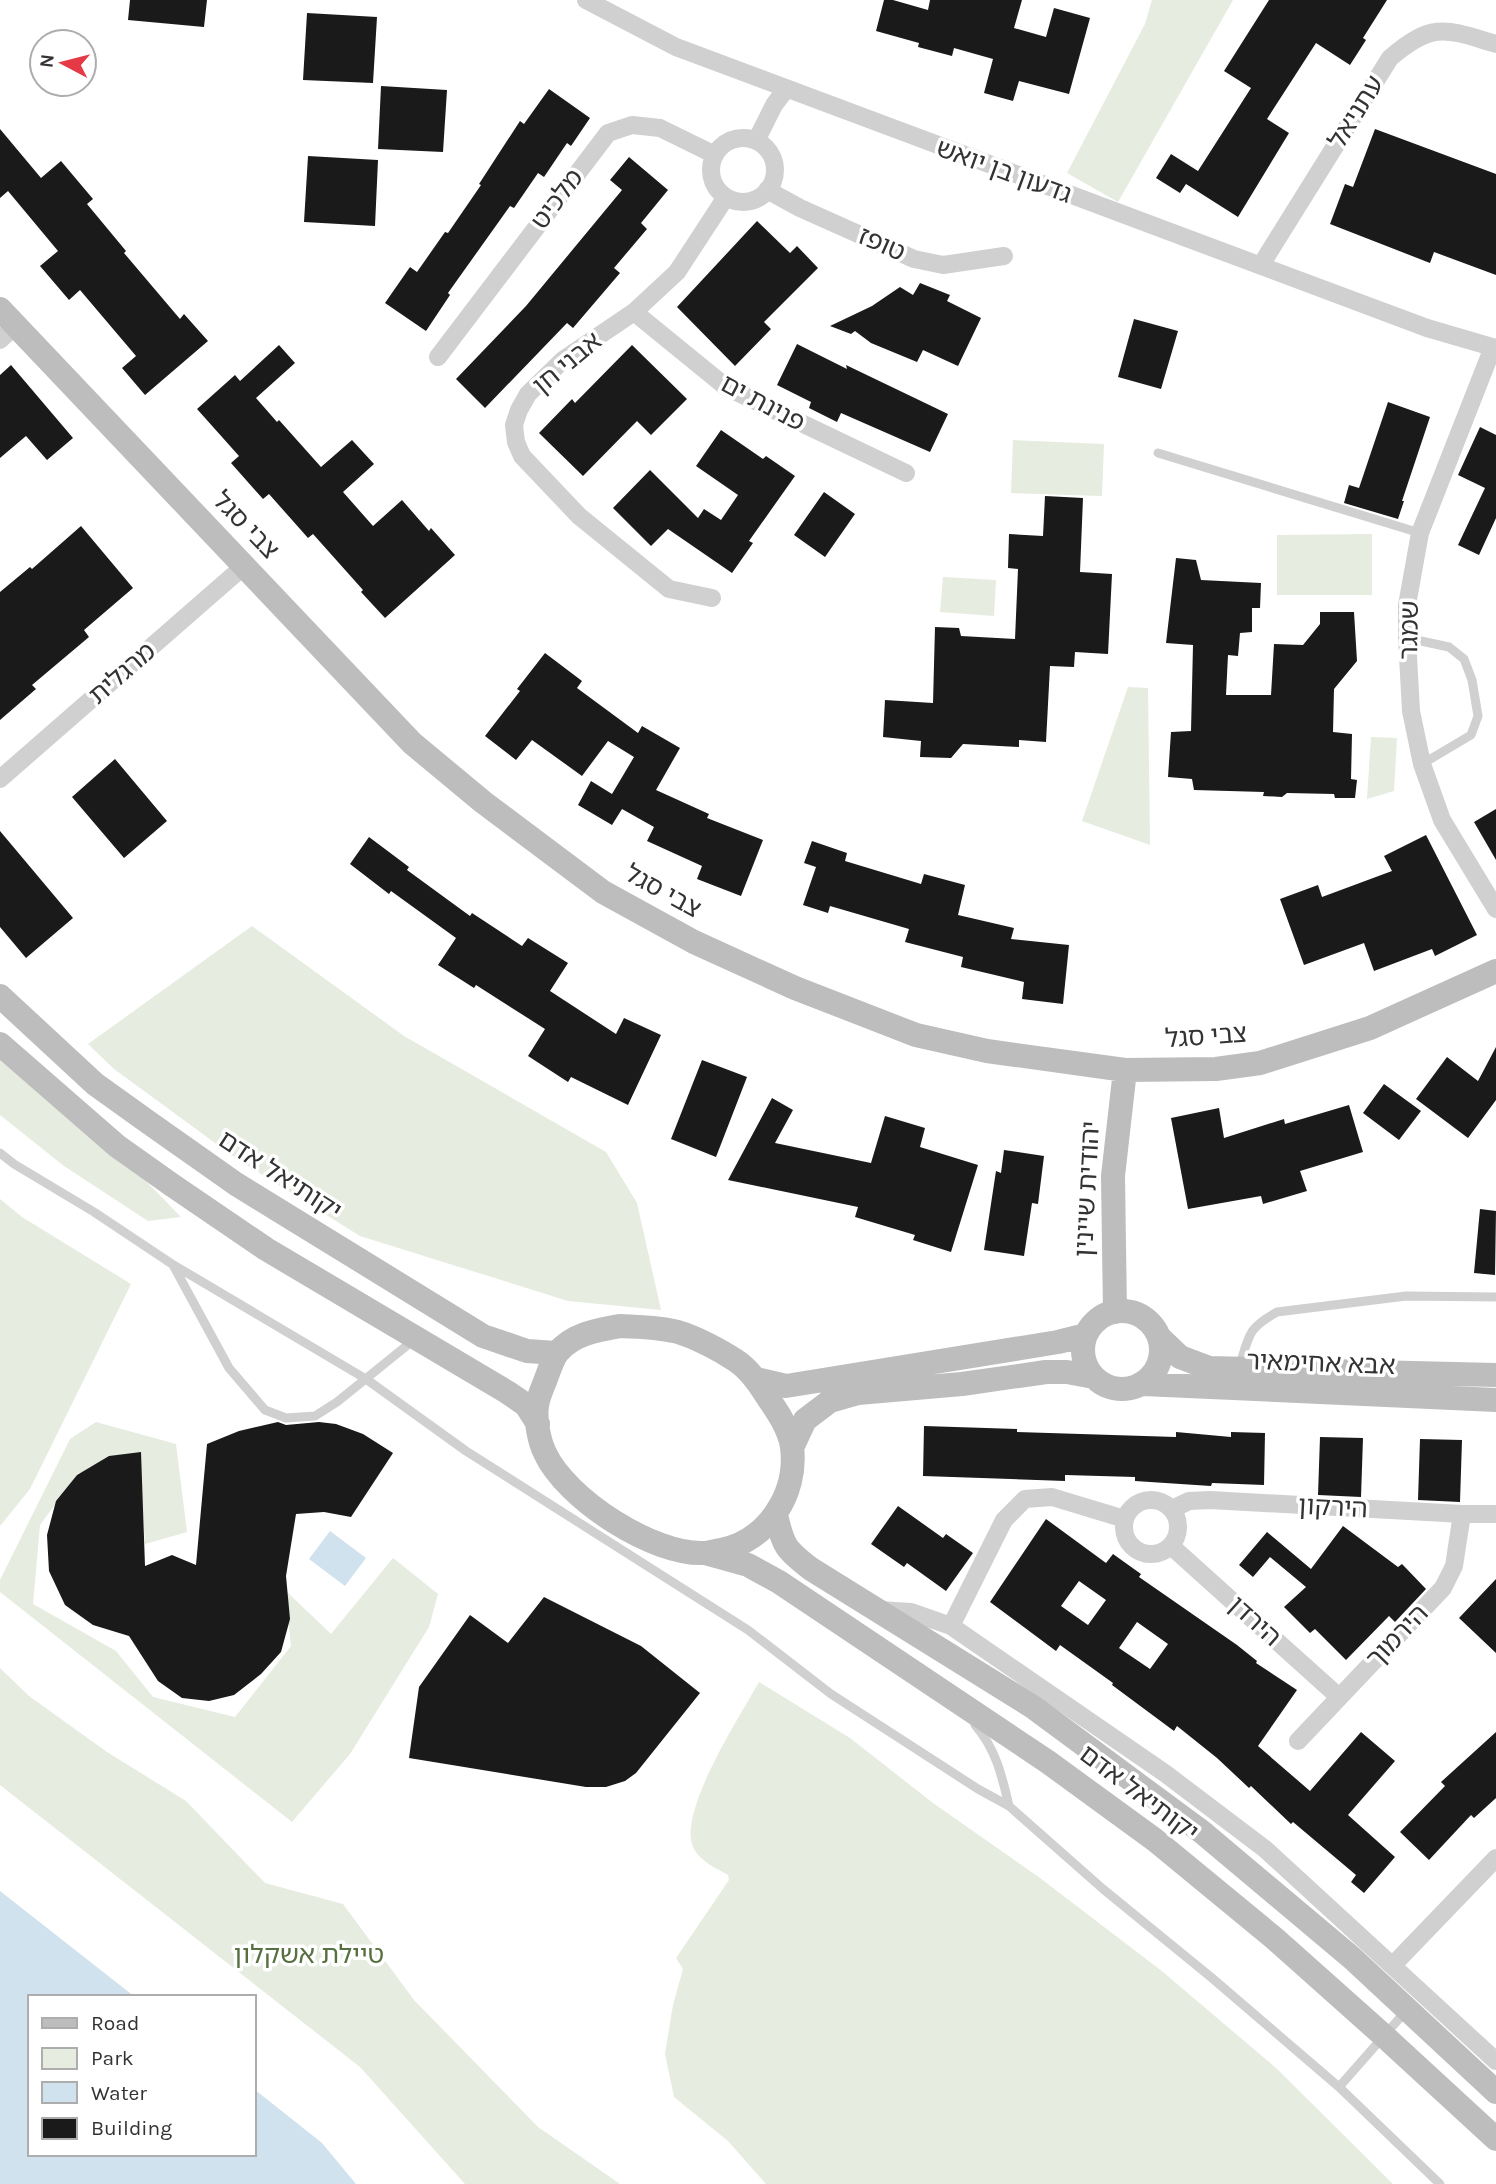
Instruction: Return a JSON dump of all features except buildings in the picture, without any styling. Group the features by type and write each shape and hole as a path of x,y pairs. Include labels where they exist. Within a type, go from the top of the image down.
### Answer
{"main road":[{"name":"צבי סגל","path":"5,325 244,566 412,743 483,803 603,892 694,942 794,988 916,1035 987,1051 1125,1070 1216,1069 1260,1063 1370,1028 1496,971"},
{"name":"יקותיאל אדם","path":"0,996 95,1084 236,1184 482,1336 527,1351 556,1353"},
{"path":"0,1044 139,1162 266,1249 478,1373 526,1405 538,1424"},
{"name":"יהודית שיינין","path":"1115,1312 1113,1176 1125,1070"},
{"path":"1127,1311 1149,1321 1162,1346 1155,1373 1135,1388 1109,1388 1094,1377 1084,1359 1086,1335 1099,1319 1115,1312 1127,1311"},
{"path":"620,1326 678,1332 737,1360 756,1379 788,1430 792,1448 791,1484 776,1515 737,1546 705,1553 684,1551 657,1543 619,1525 581,1497 552,1465 544,1451 537,1406 556,1353 573,1339 596,1330 620,1326"},
{"path":"756,1379 786,1386 1058,1342 1086,1335"},
{"name":"אבא אחימאיר","path":"1159,1337 1180,1357 1209,1368 1496,1375"},
{"path":"792,1448 804,1420 830,1401 858,1393 962,1384 1046,1372 1068,1372 1094,1377"},
{"name":"אבא אחימאיר","path":"1143,1384 1496,1400"},
{"name":"יקותיאל אדם","path":"776,1515 781,1536 791,1554 1033,1707 1202,1832 1352,1958 1496,2092"},
{"name":"יקותיאל אדם","path":"705,1553 748,1565 779,1582 1048,1762 1155,1840 1274,1938 1496,2139"}],"street":[{"name":"גדעון בן יואש","path":"586,0 676,47 1261,265 1493,355"},
{"name":"עתניאל","path":"1261,265 1390,58 1409,41 1432,32 1456,32 1496,44"},
{"path":"756,141 774,105 786,89"},
{"name":"מלכיט","path":"438,357 608,133 632,125 660,128 715,155"},
{"path":"737,138 756,141 770,154 774,163 772,182 767,190 752,201 734,201 718,191 713,183 711,173 715,155 721,147 737,138"},
{"name":"טופז","path":"767,190 800,208 914,259 943,265 1004,256"},
{"name":"אבני חן","path":"712,598 670,589 579,516 522,456 516,442 514,425 528,394 563,360 634,312 677,272 726,197"},
{"name":"פנינת ים","path":"634,312 726,387 906,473"},
{"name":"שמגר","path":"1493,355 1420,533 1407,605 1407,638 1411,711 1422,764 1442,820 1496,909"},
{"name":"מרגלית","path":"0,779 244,566"},
{"path":"951,1626 1004,1520 1026,1499 1052,1497 1125,1519"},
{"path":"1150,1500 1172,1509 1176,1516 1178,1532 1171,1546 1157,1554 1141,1552 1129,1542 1124,1527 1125,1519 1135,1505 1150,1500"},
{"name":"הירקון","path":"1172,1509 1189,1501 1210,1500 1496,1514"},
{"name":"הירמוך","path":"1298,1741 1443,1588 1454,1566 1462,1514"},
{"name":"הירדן","path":"1171,1546 1339,1697"},
{"path":"877,1609 911,1612 951,1626 1166,1774 1265,1849 1496,2061"},
{"path":"1394,1965 1496,1858"}],"lane":[{"path":"1158,453 1420,533"},
{"path":"1407,638 1449,647 1464,659 1472,680 1478,716 1471,735 1422,764"},
{"path":"0,1153 172,1264 366,1379 466,1451 748,1630 831,1694 978,1789 1009,1806 1103,1889 1339,2087 1440,2184"},
{"path":"172,1264 229,1368 265,1410 286,1418 315,1416 337,1402 417,1337"},
{"name":"אבא אחימאיר","path":"1239,1369 1249,1333 1259,1322 1277,1312 1406,1296 1496,1297"},
{"path":"951,1698 986,1738 997,1759 1009,1806"},
{"path":"1339,2087 1406,2010"}],"green space":[{"path":"1152,0 1233,0 1118,202 1067,173 1145,24"},
{"path":"1013,440 1104,444 1102,496 1011,493"},
{"path":"1372,534 1372,595 1277,595 1277,535"},
{"path":"943,577 996,580 994,616 940,612"},
{"path":"1128,687 1148,688 1150,845 1082,821"},
{"path":"1371,737 1397,738 1394,791 1367,799"},
{"path":"252,926 404,1036 606,1152 637,1203 661,1310 568,1301 360,1236 237,1159 114,1069 88,1044"},
{"path":"0,1059 145,1180 181,1217 148,1221 64,1166 0,1115"},
{"path":"0,1199 22,1217 131,1284 30,1489 0,1526"},
{"path":"96,1422 176,1444 187,1532 145,1544 140,1467 78,1473 40,1525 33,1604 116,1651 153,1697 235,1717 291,1646 285,1590 331,1634 393,1558 438,1594 429,1627 350,1754 292,1822 0,1592 0,1580 70,1439"},
{"name":"טיילת אשקלון","path":"0,1668 29,1696 107,1752 186,1801 265,1883 343,1904 414,2000 538,2127 620,2184 465,2184 360,2067 0,1785"},
{"path":"759,1682 850,1738 933,1803 1040,1878 1163,1972 1276,2068 1393,2184 766,2184 728,2141 674,2097 665,2054 673,2005 683,1969 676,1958 729,1880 728,1875 705,1861 694,1849 691,1833 694,1813 713,1765"}],"water":[{"path":"330,1531 366,1558 345,1586 309,1559"},
{"path":"0,1891 132,1995 28,1995 28,2156 256,2156 256,2091 322,2143 356,2184 0,2184"}]}
